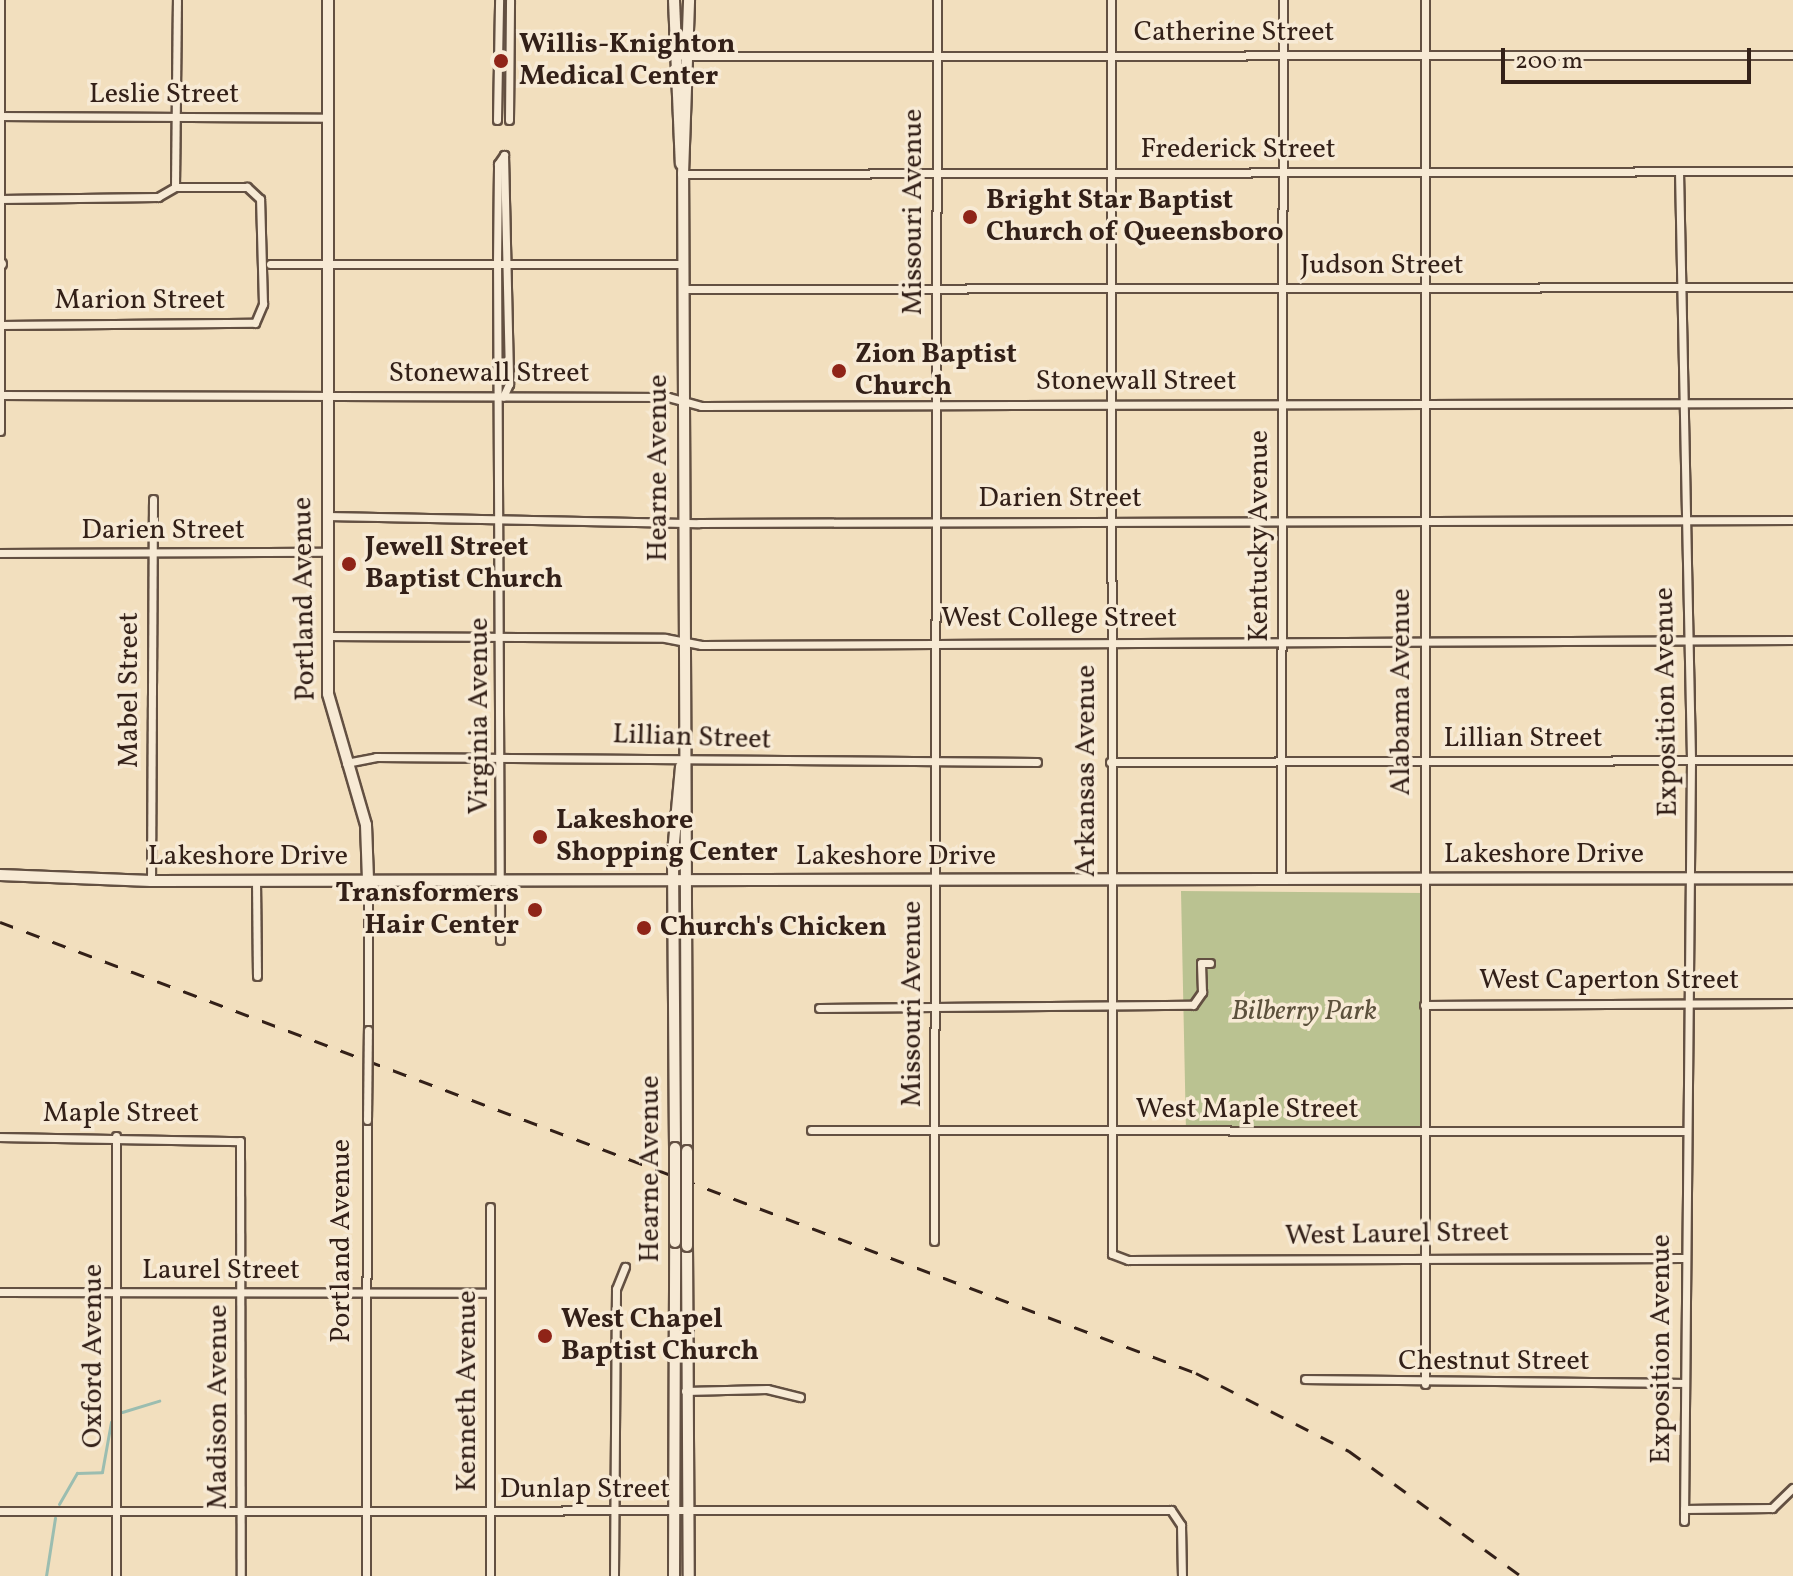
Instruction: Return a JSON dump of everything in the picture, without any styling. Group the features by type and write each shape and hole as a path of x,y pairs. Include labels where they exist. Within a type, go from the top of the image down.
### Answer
{"main road":[{"name":"Portland Avenue","path":"328,0 327,636 331,718 366,825 368,880"},
{"name":"Hearne Avenue","path":"674,0 683,174"},
{"name":"Hearne Avenue","path":"689,0 683,174 682,641 682,762 688,881 689,1576"},
{"name":"Hearne Avenue","path":"674,1576 673,881 682,762"},
{"name":"Lakeshore Drive","path":"0,875 151,881 1793,878"},
{"path":"672,999 688,1000"}],"street":[{"path":"0,0 0,431"},
{"path":"0,199 158,197 175,187 177,0"},
{"path":"497,120 499,0"},
{"path":"509,120 510,0"},
{"name":"Missouri Avenue","path":"934,1241 937,0"},
{"name":"Arkansas Avenue","path":"1111,0 1109,1132 1112,1254"},
{"name":"Kentucky Avenue","path":"1281,880 1283,0"},
{"name":"Alabama Avenue","path":"1425,0 1425,1384"},
{"name":"Catherine Street","path":"675,57 1793,55"},
{"name":"Leslie Street","path":"0,116 328,118"},
{"name":"Virginia Avenue","path":"500,940 503,397 509,264 504,155 498,164 497,263 503,397"},
{"name":"Exposition Avenue","path":"1679,171 1691,761 1684,1003 1684,1521"},
{"name":"Frederick Street","path":"683,174 1793,171"},
{"name":"Marion Street","path":"1,325 255,323 263,304 260,199 247,187 175,187"},
{"path":"270,264 683,264"},
{"name":"Judson Street","path":"683,289 1793,287"},
{"name":"Stonewall Street","path":"0,395 503,397 936,405 1793,403"},
{"name":"Mabel Street","path":"151,881 153,499"},
{"name":"Darien Street","path":"327,516 936,522 1793,520"},
{"name":"Darien Street","path":"0,553 327,552"},
{"name":"West College Street","path":"327,636 935,642 1793,640"},
{"name":"Lillian Street","path":"346,763 502,757 682,762 1037,762"},
{"name":"Lillian Street","path":"1110,762 1793,760"},
{"name":"Portland Avenue","path":"366,1576 368,880"},
{"path":"256,881 257,976"},
{"path":"819,1008 1181,1005 1200,1001 1201,963 1210,963"},
{"name":"West Caperton Street","path":"1424,1005 1793,1003"},
{"name":"West Maple Street","path":"811,1130 935,1133 1684,1131"},
{"name":"Maple Street","path":"0,1137 116,1136 240,1141"},
{"name":"Oxford Avenue","path":"116,1136 116,1576"},
{"name":"Madison Avenue","path":"240,1141 241,1576"},
{"name":"Kenneth Avenue","path":"490,1207 490,1576"},
{"name":"West Laurel Street","path":"1112,1254 1128,1260 1684,1258"},
{"path":"614,1576 616,1289 625,1267"},
{"name":"Laurel Street","path":"0,1292 490,1293"},
{"name":"Chestnut Street","path":"1305,1379 1425,1384 1684,1383"},
{"path":"675,1391 767,1389 800,1397"},
{"path":"1684,1509 1772,1508 1793,1488"},
{"name":"Dunlap Street","path":"0,1511 490,1513 1171,1510 1181,1525 1182,1576"}],"green space":[{"name":"Bilberry Park","path":"1181,891 1424,893 1424,1131 1186,1132"}],"waterway":[{"path":"122,1412 159,1401"},
{"path":"59,1504 77,1473 102,1472 111,1422"},
{"path":"46,1576 55,1518"}],"railway":[{"path":"0,922 1196,1373 1349,1451 1521,1576"}],"place":[{"name":"Willis-Knighton Medical Center","path":"501,61"},
{"name":"Bright Star Baptist Church of Queensboro","path":"970,217"},
{"name":"Zion Baptist Church","path":"839,371"},
{"name":"Jewell Street Baptist Church","path":"349,564"},
{"name":"Lakeshore Shopping Center","path":"540,837"},
{"name":"Transformers Hair Center","path":"535,910"},
{"name":"Church's Chicken","path":"644,928"},
{"name":"West Chapel Baptist Church","path":"545,1336"}]}
